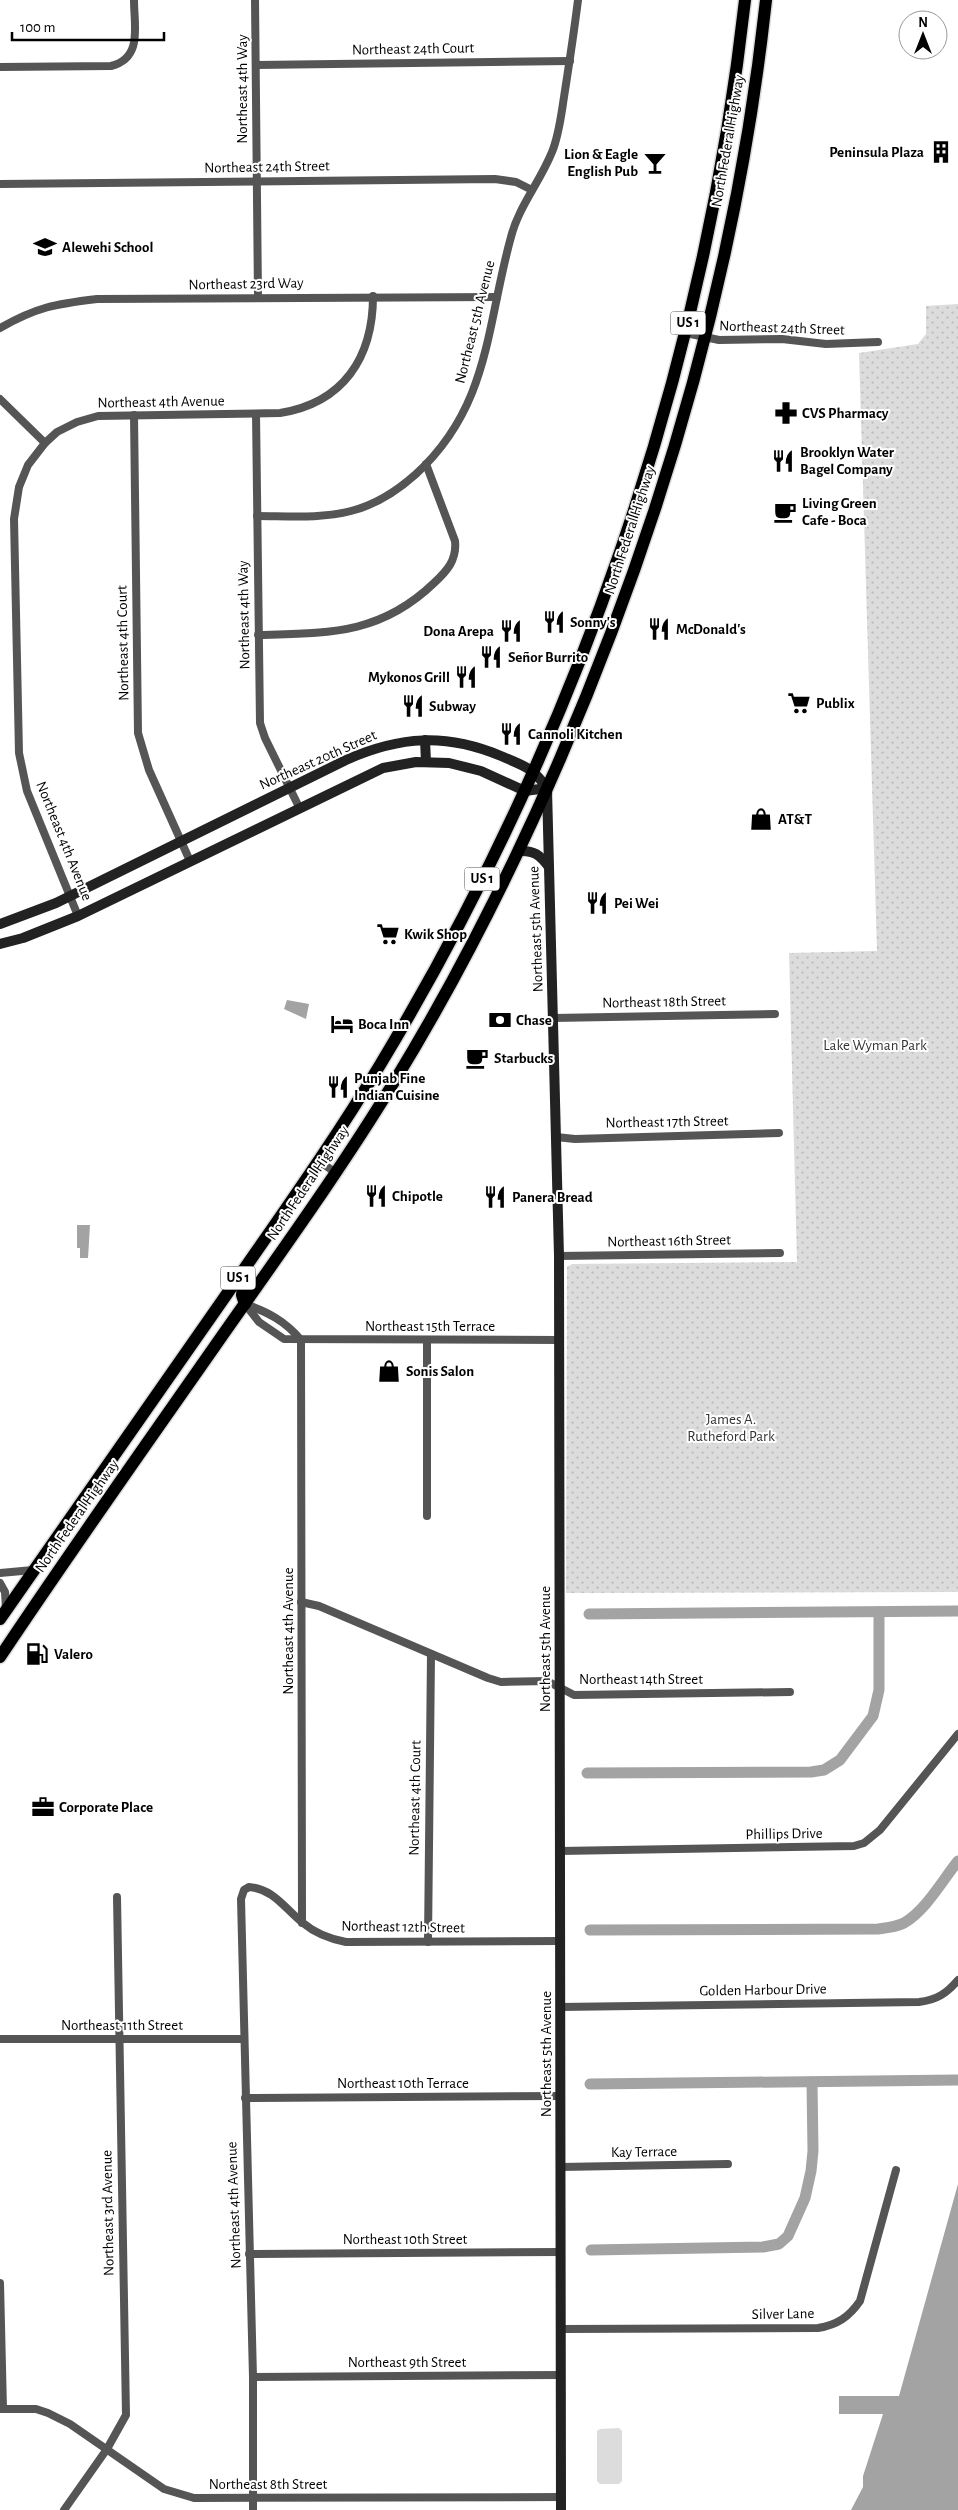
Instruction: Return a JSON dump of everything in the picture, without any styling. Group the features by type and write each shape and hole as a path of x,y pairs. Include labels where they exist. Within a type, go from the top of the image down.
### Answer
{"main road":[{"name":"North Federal Highway","path":"3,1615 319,1161 394,1042 436,967 525,791 576,671 618,558 675,374 718,189 746,0"},
{"name":"North Federal Highway","path":"0,1657 336,1172 396,1079 454,977 519,851 595,678 628,590 689,398 705,339 737,195 766,0"},
{"path":"675,374 683,378 689,398"},
{"path":"436,967 454,977"},
{"path":"394,1042 392,1068 396,1079"},
{"path":"245,1304 242,1295 247,1265"},
{"path":"224,1333 230,1312 230,1302 226,1294"},
{"path":"18,1594 18,1607 23,1622"}],"street":[{"path":"0,67 112,66 122,63 130,56 134,46 134,0"},
{"name":"Northeast 4th Way","path":"256,0 258,298"},
{"name":"Northeast 5th Avenue","path":"257,516 331,515 352,511 391,494 426,464 455,428 475,388 511,236 517,218 544,170 556,138 570,62 578,0"},
{"name":"Northeast 24th Court","path":"256,65 570,62"},
{"name":"Northeast 24th Street","path":"0,184 495,179 516,182 532,190"},
{"name":"Northeast 23rd Way","path":"0,328 51,304 97,299 373,296 498,297"},
{"name":"Northeast 4th Avenue","path":"78,916 27,791 19,753 14,519 19,487 28,465 45,443 67,426 88,418 134,415 280,413 299,409 317,402 341,385 354,370 368,342 372,322 373,296"},
{"name":"Northeast 24th Street","path":"686,333 705,339 782,339 826,344 878,342"},
{"path":"0,398 45,443"},
{"name":"Northeast 4th Way","path":"256,414 260,723 265,738 299,807"},
{"name":"Northeast 4th Court","path":"134,415 138,733 149,770 190,861"},
{"path":"258,634 331,633 372,623 408,604 440,578 453,562 456,552 455,541 426,464"},
{"path":"426,740 426,762"},
{"name":"Northeast 20th Street","path":"0,924 38,911 366,752 400,742 426,740 474,746 534,771 547,788"},
{"path":"0,944 23,938 78,916 371,772 398,764 449,763 467,767 525,791 547,788"},
{"name":"Northeast 5th Avenue","path":"547,788 560,1340 561,2510"},
{"path":"519,851 534,851 549,867"},
{"name":"Northeast 18th Street","path":"553,1018 775,1014"},
{"name":"Northeast 17th Street","path":"556,1137 779,1133"},
{"path":"319,1161 336,1172"},
{"name":"Northeast 16th Street","path":"559,1256 780,1253"},
{"path":"245,1304 268,1312 290,1327 301,1340"},
{"name":"Northeast 15th Terrace","path":"245,1304 259,1322 284,1339 560,1340"},
{"name":"Northeast 4th Avenue","path":"301,1340 302,1922"},
{"path":"427,1340 427,1516"},
{"path":"0,1573 19,1573 35,1570"},
{"path":"0,1582 5,1592 3,1615"},
{"name":"Northeast 14th Street","path":"302,1602 319,1606 495,1680 547,1681 574,1695 790,1692"},
{"name":"Northeast 4th Court","path":"428,1942 431,1654"},
{"name":"Phillips Drive","path":"560,1851 854,1846 864,1843 880,1830 958,1734"},
{"name":"Northeast 12th Street","path":"241,1899 244,1890 249,1887 265,1891 274,1895 302,1922 326,1937 346,1942 560,1941"},
{"name":"Northeast 3rd Avenue","path":"64,2510 107,2449 126,2414 117,1897"},
{"name":"Northeast 4th Avenue","path":"241,1899 250,2254 253,2510"},
{"name":"Golden Harbour Drive","path":"560,2007 919,2002 939,1997 948,1992 958,1980"},
{"name":"Northeast 11th Street","path":"0,2039 244,2039"},
{"name":"Northeast 10th Terrace","path":"245,2098 561,2096"},
{"name":"Kay Terrace","path":"561,2166 728,2164"},
{"name":"Silver Lane","path":"561,2329 818,2328 838,2323 854,2310 860,2301 896,2170"},
{"name":"Northeast 10th Street","path":"250,2254 561,2252"},
{"path":"0,2283 2,2409"},
{"name":"Northeast 9th Street","path":"252,2377 561,2375"},
{"name":"Northeast 8th Street","path":"2,2409 48,2412 70,2424 174,2493 194,2498 561,2497"}],"green space":[{"path":"958,304 958,1592 566,1593 567,1267 572,1264 797,1262 789,953 877,951 859,353 918,344 926,334 926,306"},
{"path":"619,2428 622,2431 622,2481 619,2484 600,2484 597,2481 597,2431 600,2429"}],"shaded area":[{"path":"287,1000 309,1004 306,1019 284,1009"},
{"path":"77,1225 90,1225 88,1258 80,1258 80,1248 77,1248"},
{"path":"958,2184 958,2510 851,2510 863,2487 863,2476 883,2414 839,2414 839,2396 899,2396"}],"waterway":[{"path":"589,1614 958,1611"},
{"path":"587,1773 811,1772 824,1770 840,1760 873,1716 879,1690 879,1612"},
{"path":"590,1930 878,1929 891,1927 904,1923 919,1911 958,1861"},
{"path":"590,2084 958,2080"},
{"path":"591,2250 763,2247 779,2244 788,2236 805,2198 811,2171 813,2151 812,2082"}],"place":[{"name":"Peninsula Plaza","path":"941,152"},
{"name":"Lion & Eagle English Pub","path":"655,163"},
{"name":"Alewehi School","path":"45,247"},
{"name":"CVS Pharmacy","path":"786,413"},
{"name":"Brooklyn Water Bagel Company","path":"783,461"},
{"name":"Living Green Cafe - Boca","path":"785,512"},
{"name":"Sonny's","path":"554,622"},
{"name":"McDonald's","path":"659,629"},
{"name":"Dona Arepa","path":"511,631"},
{"name":"Señor Burrito","path":"491,657"},
{"name":"Mykonos Grill","path":"466,677"},
{"name":"Publix","path":"799,703"},
{"name":"Subway","path":"413,706"},
{"name":"Cannoli Kitchen","path":"511,734"},
{"name":"AT&T","path":"761,819"},
{"name":"Pei Wei","path":"597,903"},
{"name":"Kwik Shop","path":"388,934"},
{"name":"Chase","path":"500,1020"},
{"name":"Boca Inn","path":"342,1024"},
{"name":"Starbucks","path":"477,1058"},
{"name":"Punjab Fine Indian Cuisine","path":"338,1087"},
{"name":"Chipotle","path":"376,1196"},
{"name":"Panera Bread","path":"495,1197"},
{"name":"Sonis Salon","path":"389,1371"},
{"name":"Valero","path":"37,1654"},
{"name":"Corporate Place","path":"43,1807"}],"park label":[{"name":"Lake Wyman Park","path":"875,1045"},
{"name":"James A. Rutheford Park","path":"731,1428"}]}
